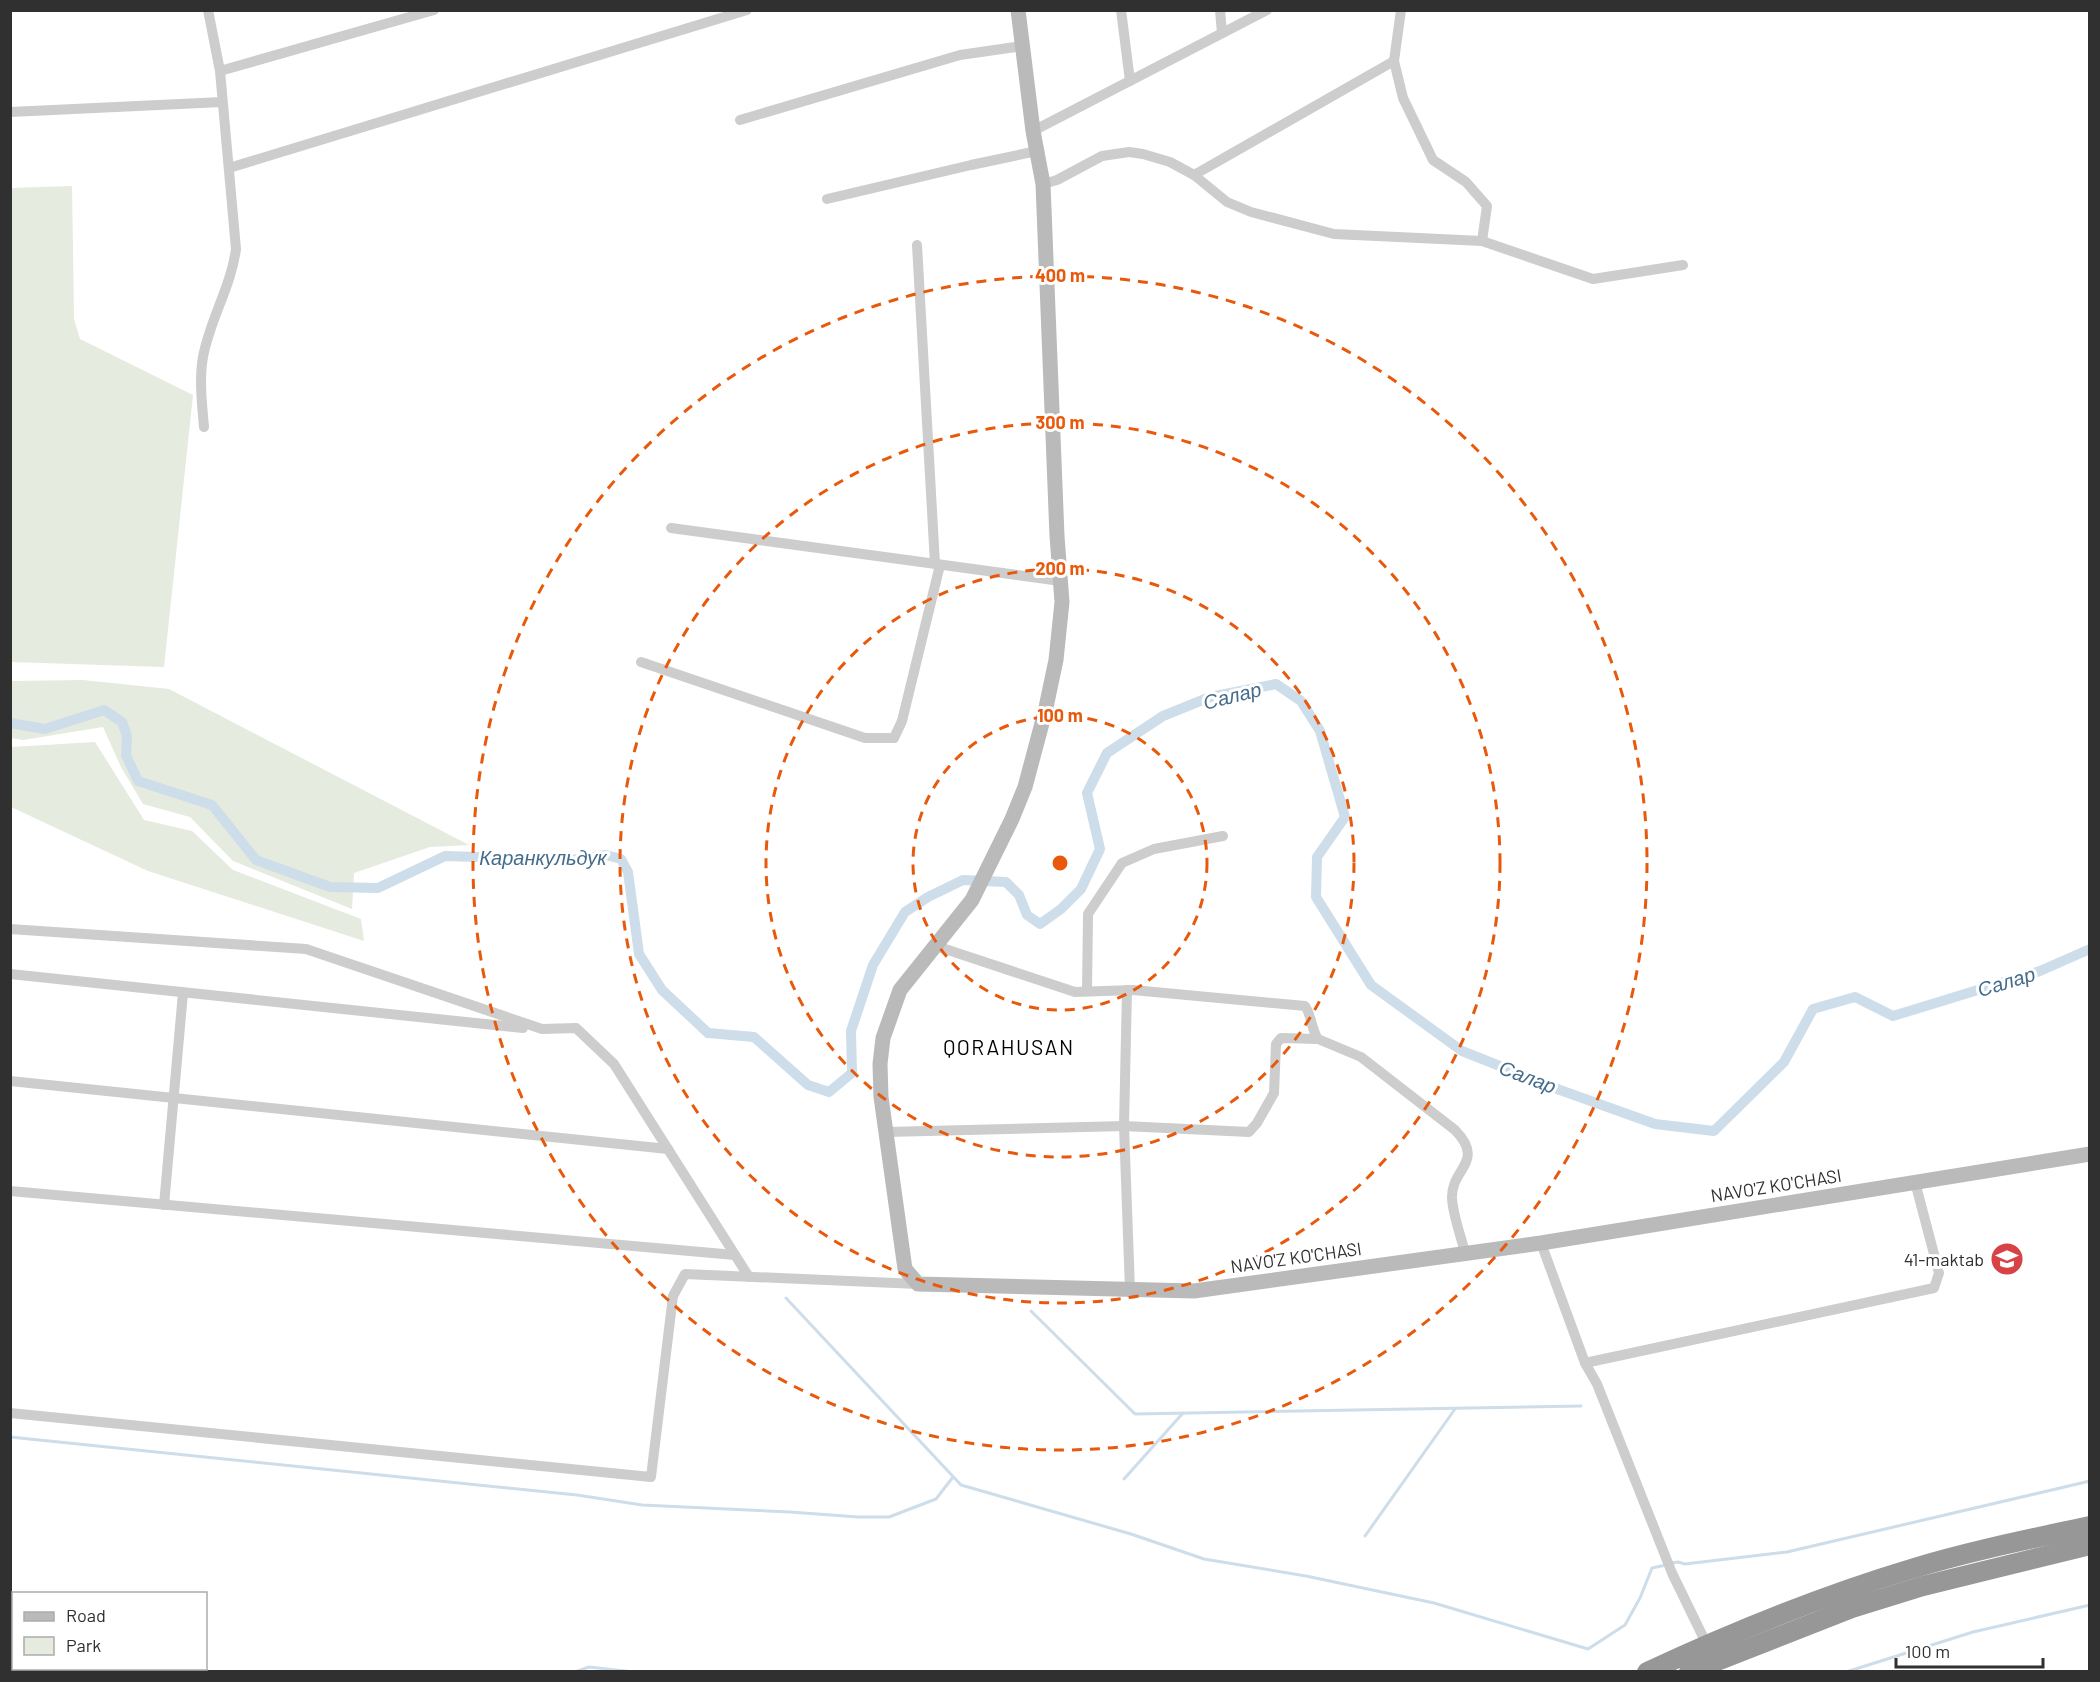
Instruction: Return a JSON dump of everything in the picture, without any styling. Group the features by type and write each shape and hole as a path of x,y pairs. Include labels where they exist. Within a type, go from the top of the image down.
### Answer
{"highway":[{"path":"1647,1671 1707,1644 1832,1595 1913,1568 2090,1526"},
{"path":"1689,1671 1852,1608 1893,1595 2090,1545"}],"street":[{"path":"204,427 201,385 203,358 209,334 234,269 236,249 220,71 208,10"},
{"path":"220,71 434,10"},
{"path":"230,168 747,10"},
{"path":"918,1284 904,1269 881,1097 880,1064 883,1038 900,990 972,900 1025,787 1056,660 1061,612 1043,184 1033,131 1018,10"},
{"path":"1121,10 1130,81"},
{"path":"1220,10 1222,33"},
{"path":"1033,131 1268,10"},
{"path":"1401,10 1394,61 1403,98 1433,160 1466,182 1487,206 1482,241"},
{"path":"740,120 960,55 1022,46"},
{"path":"1194,175 1394,61"},
{"path":"10,112 222,102"},
{"path":"827,199 1037,151"},
{"path":"1043,184 1057,180 1102,156 1129,152 1170,162 1194,175 1227,202 1243,209 1335,234 1482,241 1593,279 1683,265"},
{"path":"641,662 866,738 894,738 902,721 937,565 917,245"},
{"path":"671,528 1061,581"},
{"path":"1088,991 1088,914 1122,863 1154,849 1223,836"},
{"path":"10,929 306,948 542,1029"},
{"path":"936,946 1076,992 1127,990 1298,1004 1305,1006 1318,1039"},
{"path":"10,974 542,1029 576,1028 614,1064 749,1277"},
{"path":"1127,990 1124,1126 1130,1290"},
{"path":"164,1205 183,993"},
{"path":"886,1132 1124,1126 1249,1132 1257,1123 1274,1093 1276,1044 1281,1038 1318,1039 1361,1057 1466,1141 1469,1150 1453,1190 1452,1200 1465,1253"},
{"path":"10,1081 668,1149"},
{"name":"NAVO'Z KO'CHASI","path":"918,1284 1194,1292 1541,1243 2090,1154"},
{"path":"1585,1363 1934,1288 1939,1273 1915,1182"},
{"path":"10,1191 735,1255"},
{"path":"1541,1243 1585,1363 1597,1384 1666,1559 1707,1644"},
{"path":"890,1283 904,1269"},
{"path":"10,1413 651,1477 673,1296 685,1274 918,1284"}],"green space":[{"path":"72,186 74,319 80,339 193,395 164,667 11,662 11,188"},
{"path":"83,680 169,689 469,845 430,847 354,873 352,909 233,861 190,817 143,804 121,767 103,727 23,740 11,738 11,681"},
{"path":"95,742 144,820 192,831 233,870 361,919 364,941 148,871 11,807 11,747"}],"waterway":[{"name":"Каранкульдук","path":"10,723 45,729 104,710 122,722 127,736 126,755 138,781 212,805 256,860 330,887 378,888 445,856 572,860 606,855 621,859 628,872 639,954 662,990 708,1033 754,1037 808,1085 829,1092 852,1073 851,1031 873,965 905,912 928,897 963,880 1006,882 1019,895 1027,915 1040,924 1061,909 1081,889 1100,849 1087,793 1107,753 1163,716 1210,697 1276,684 1301,701 1320,731 1345,817 1317,857 1316,897 1371,985 1462,1051 1560,1090 1655,1124 1714,1131 1784,1062 1813,1009 1855,997 1893,1016 2040,971 2090,949"},
{"path":"786,1298 961,1485 1131,1534 1204,1559 1306,1576 1434,1603 1588,1649 1625,1625 1640,1598 1652,1568 1666,1565"},
{"path":"1031,1311 1135,1414 1581,1406"},
{"path":"1365,1536 1455,1409"},
{"path":"1124,1479 1183,1413"},
{"path":"10,1437 577,1495 642,1505 858,1517 889,1517 936,1499 953,1477"},
{"path":"1672,1563 1685,1564 1787,1552 2090,1481"},
{"path":"1846,1672 1973,1632 2090,1605"},
{"path":"575,1672 589,1667 634,1672"},
{"path":"50,1670 54,1672"}],"place":[{"name":"41-maktab","path":"2007,1259"}],"district":[{"name":"QORAHUSAN","path":"1009,1046"}],"water label":[{"name":"Салар","path":"1232,695"},
{"name":"Салар","path":"2006,981"},
{"name":"Салар","path":"1528,1076"}]}
